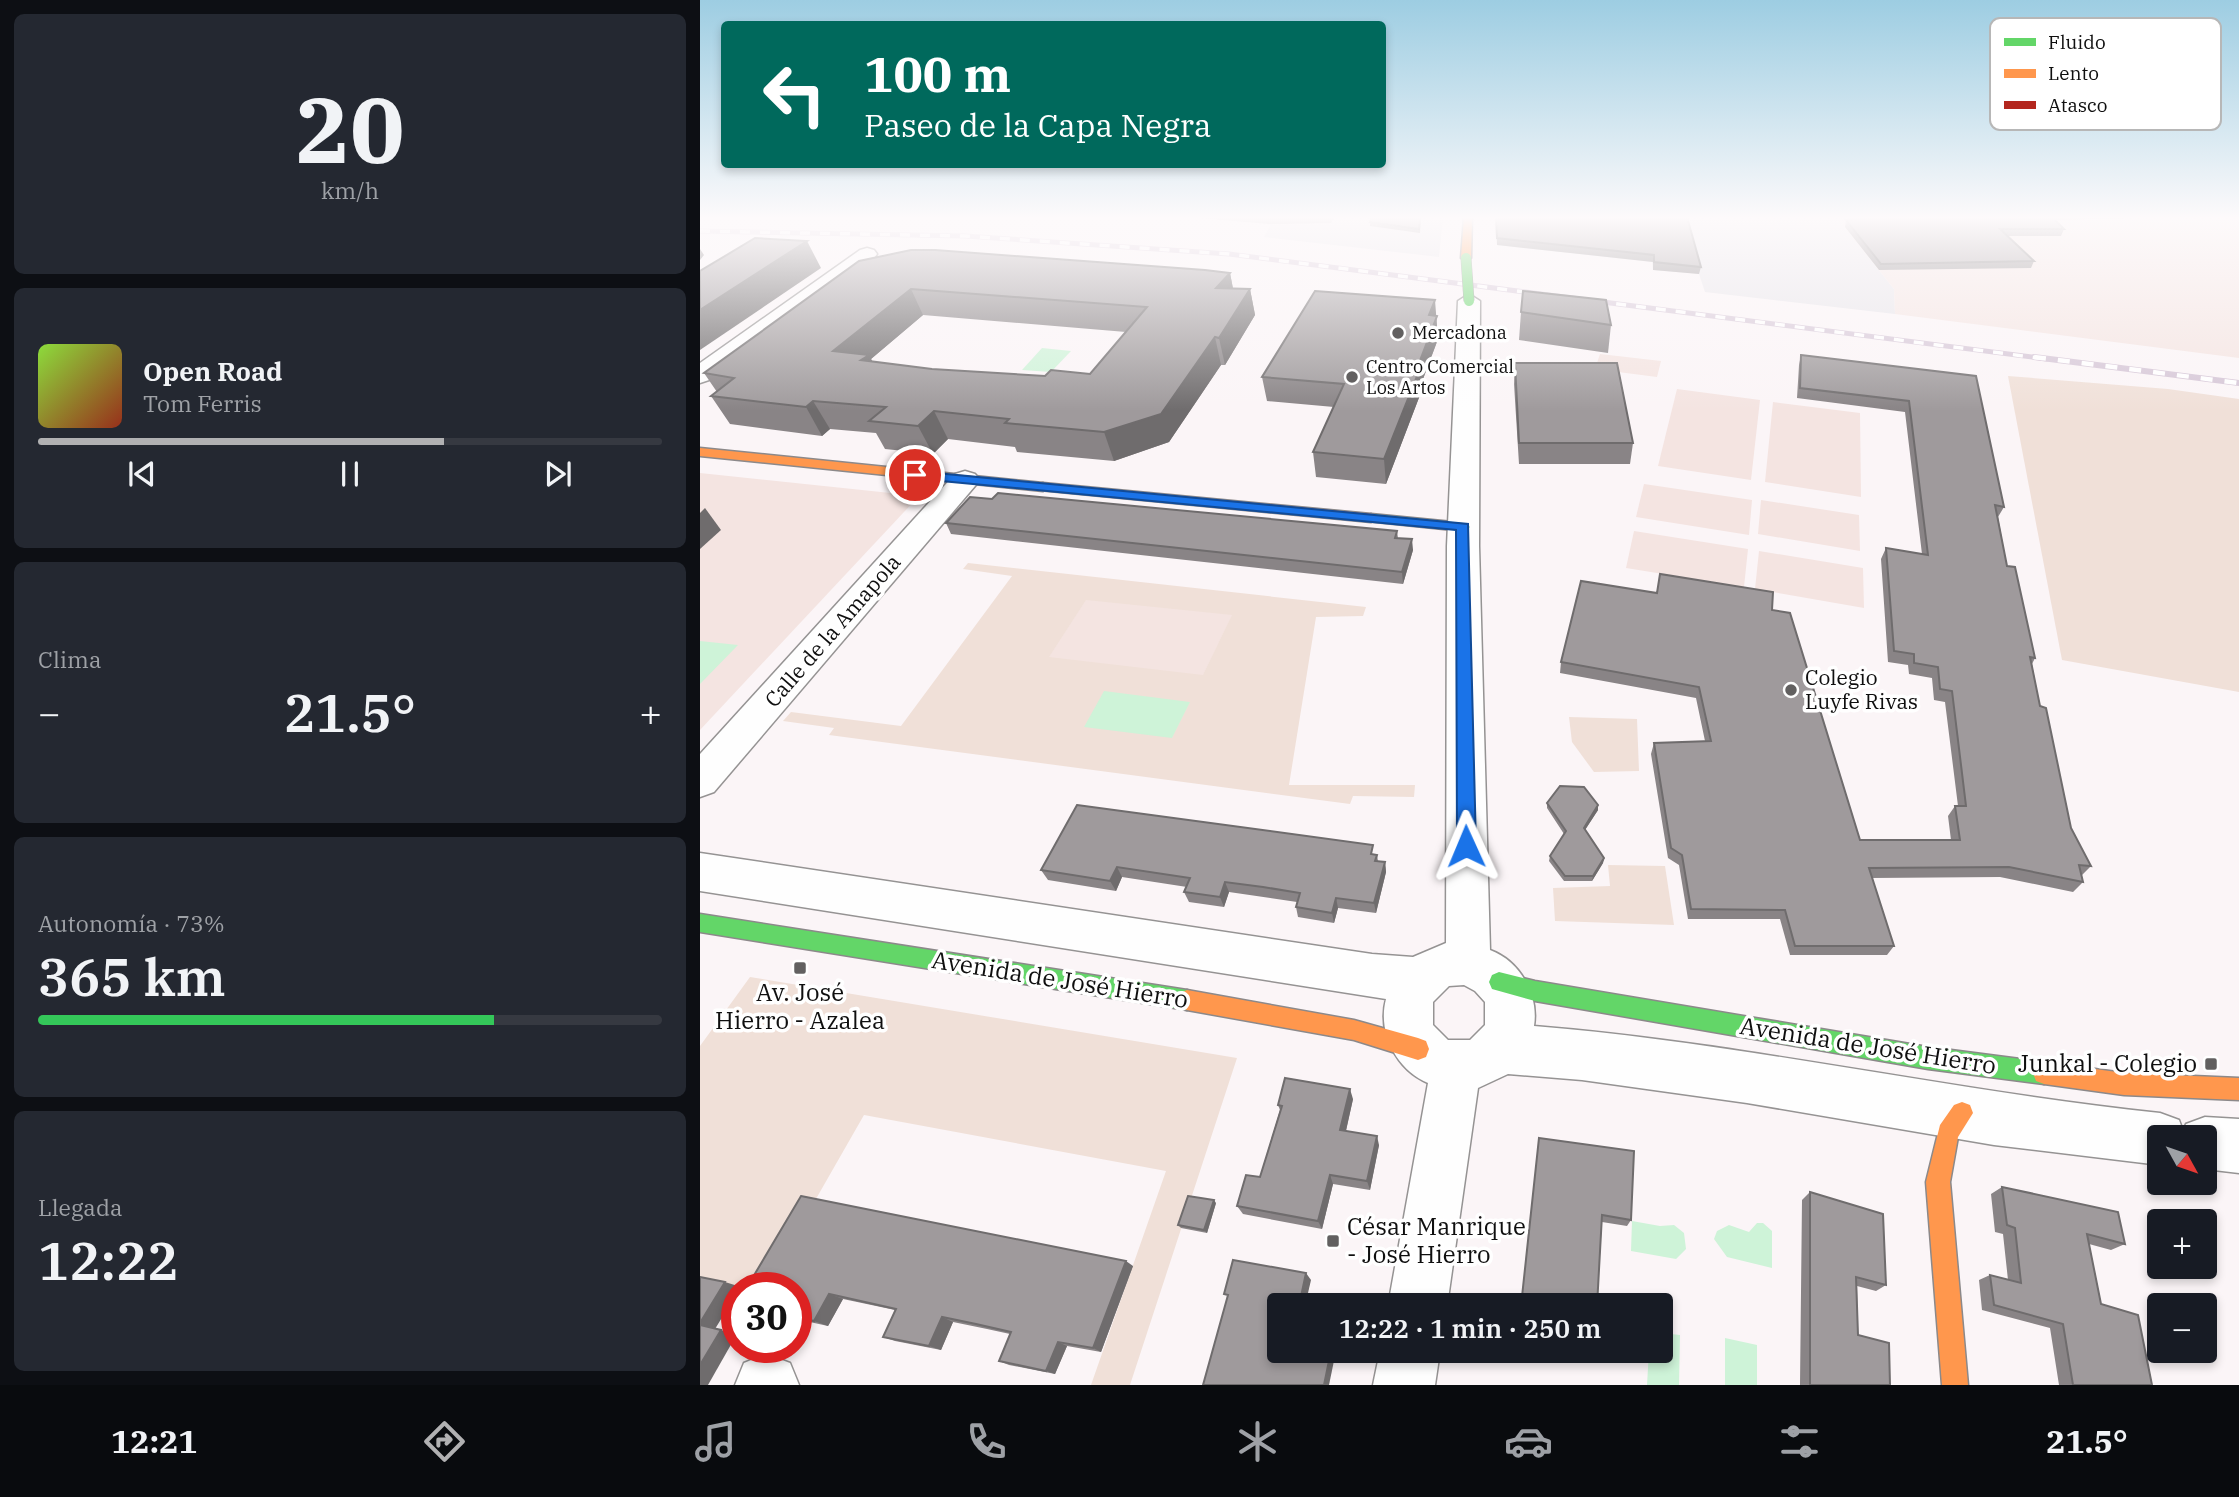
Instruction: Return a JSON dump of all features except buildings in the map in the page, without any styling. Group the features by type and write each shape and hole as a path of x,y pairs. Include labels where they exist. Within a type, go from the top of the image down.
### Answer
{"street":[{"path":"700,375 829,282"},
{"path":"1457,1055 1508,1032 1511,1014 1508,997 1482,973 1469,940 1463,527 1468,282"},
{"path":"700,452 1463,527"},
{"name":"Calle de la Amapola","path":"700,781 965,480"},
{"path":"700,872 1372,976 1420,980"},
{"name":"Avenida de José Hierro","path":"700,923 1219,1005 1354,1030 1457,1055 1572,1052 1962,1113 2147,1137"},
{"path":"1457,1055 1407,1026 1406,1010 1420,980 1441,967 1482,973"},
{"name":"Avenida de José Hierro","path":"1482,973 1535,991 1848,1046 2124,1084 2239,1089"},
{"path":"1419,1293 1457,1055"},
{"path":"1955,1385 1938,1182 1948,1133 1962,1113"},
{"path":"2217,1144 2239,1146"},
{"path":"1404,1385 1408,1363"}],"shaded area":[{"path":"1702,282 1888,282 1894,289 1895,314 1705,292"},
{"path":"1888,282 2239,282 2239,358 1895,314 1894,289"},
{"path":"1042,348 1071,351 1051,372 1022,370"},
{"path":"1600,354 1661,361 1657,377 1595,369"},
{"path":"2008,376 2168,389 2239,399 2239,692 2062,660"},
{"path":"1677,389 1760,400 1751,480 1658,466"},
{"path":"1773,402 1860,413 1861,497 1765,482"},
{"path":"700,473 919,496 700,730"},
{"path":"1644,484 1752,500 1749,535 1636,517"},
{"path":"1761,500 1859,515 1860,551 1758,534"},
{"path":"1634,531 1748,549 1744,587 1626,568"},
{"path":"1759,551 1863,568 1864,608 1755,589"},
{"path":"968,563 1366,607 1363,616 1316,617 1289,785 1415,785 1414,797 1353,796 1350,804 829,735 834,728 783,721 791,712 901,726 1012,576 963,569"},
{"path":"1086,600 1232,615 1203,675 1049,657"},
{"path":"700,641 738,645 700,684"},
{"path":"1104,691 1190,702 1172,738 1084,727"},
{"path":"1569,717 1637,719 1639,771 1594,772 1572,742"},
{"path":"1608,865 1665,866 1674,925 1555,921 1553,888 1610,886"},
{"path":"750,977 1237,1058 1130,1385 1091,1385 1166,1171 864,1115 774,1272 721,1272 721,1284 700,1279 700,1046"},
{"path":"1632,1221 1660,1226 1674,1225 1684,1233 1686,1249 1676,1259 1631,1251"},
{"path":"1757,1223 1763,1223 1772,1231 1772,1268 1727,1257 1714,1239 1717,1231 1729,1225 1749,1232"},
{"path":"1673,1334 1680,1335 1679,1385 1647,1385 1648,1363 1673,1363"},
{"path":"1725,1338 1757,1345 1757,1385 1725,1385"}],"railway":[{"path":"1444,282 2047,359"},
{"path":"2034,357 2239,383"}],"traffic: fast":[{"path":"1468,282 1469,301"},
{"path":"1371,518 1463,527"},
{"path":"700,923 1187,1000"},
{"path":"1499,982 1535,991 1928,1058 2044,1073"}],"traffic: slow":[{"path":"700,452 1043,487"},
{"path":"1187,1000 1354,1030 1418,1049"},
{"path":"2044,1073 2124,1084 2239,1089"},
{"path":"1955,1385 1938,1182 1948,1133 1962,1113"}],"traffic: jam":[{"path":"1043,487 1371,518"}],"place":[{"name":"Mercadona","path":"1398,333"},
{"name":"Centro Comercial Los Artos","path":"1352,377"},
{"name":"Colegio Luyfe Rivas","path":"1791,690"},
{"name":"Av. José Hierro - Azalea","path":"800,968"},
{"name":"Junkal - Colegio","path":"2211,1064"},
{"name":"César Manrique - José Hierro","path":"1333,1241"}],"route":[{"path":"915,475 1463,527 1466,846"}]}
